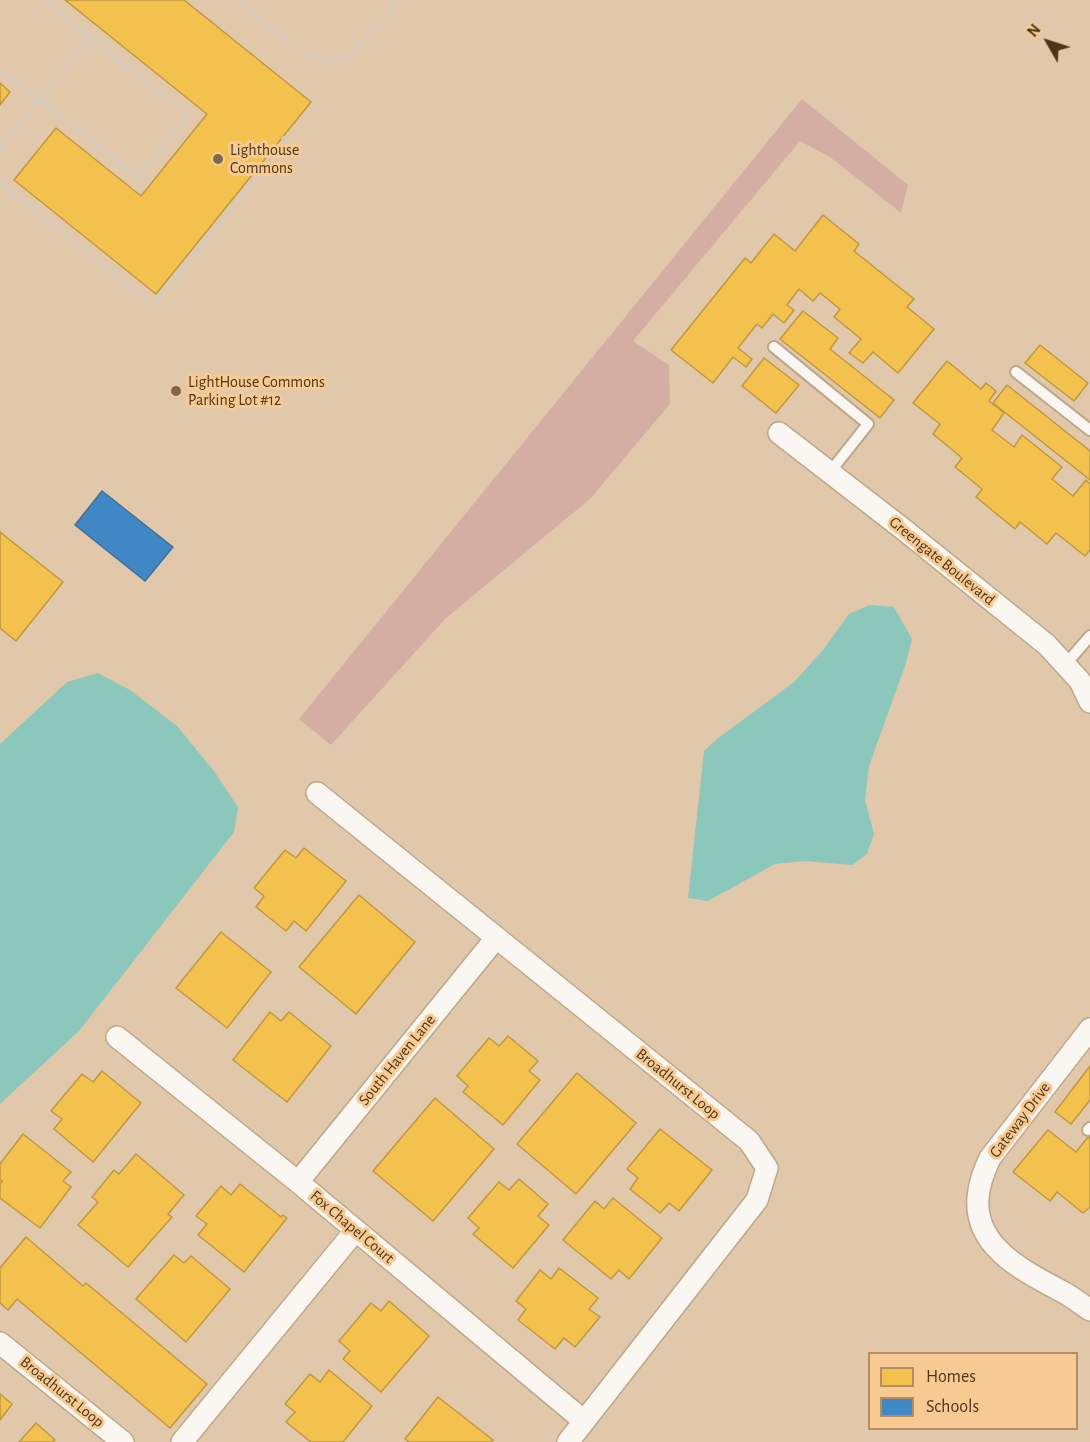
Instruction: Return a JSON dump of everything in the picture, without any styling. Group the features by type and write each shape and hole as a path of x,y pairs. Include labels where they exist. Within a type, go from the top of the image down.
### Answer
{"street":[{"name":"Greengate Boulevard","path":"779,433 1047,645 1080,681 1090,702"},
{"name":"Broadhurst Loop","path":"316,792 749,1141 767,1168 758,1200 568,1442"},
{"name":"South Haven Lane","path":"298,1182 496,938"},
{"name":"Gateway Drive","path":"1090,1029 990,1158 981,1178 978,1199 980,1220 987,1237 1001,1253 1020,1269 1064,1292 1090,1310"},
{"name":"Fox Chapel Court","path":"117,1037 298,1182 584,1421"},
{"path":"182,1442 355,1231"},
{"name":"Broadhurst Loop","path":"0,1343 123,1442"}],"lane":[{"path":"774,347 868,424 830,472"},
{"path":"1016,372 1090,430"},
{"path":"1065,665 1090,636"}],"path":[{"path":"0,69 138,177 187,115 44,0"},
{"path":"238,0 303,51 323,60 338,60 353,52 372,33 396,0"},
{"path":"0,148 89,37"},
{"path":"0,182 153,306 286,141 282,137"}],"shaded area":[{"path":"802,99 908,185 901,213 830,157 800,141 633,341 669,365 670,404 590,499 446,618 331,745 299,719"}],"water":[{"path":"870,605 894,607 912,639 905,666 869,766 865,800 874,834 867,854 852,865 805,861 775,864 708,901 688,898 704,751 794,682 823,650 849,614"},
{"path":"98,673 130,690 177,726 214,771 238,807 234,832 79,1031 0,1104 0,744 67,682"}],"building: Homes":[{"name":"Lighthouse Commons","path":"65,0 184,0 311,102 156,294 14,180 56,128 141,196 207,114"},
{"path":"0,83 10,92 0,105"},
{"path":"823,215 859,244 854,251 914,299 907,307 934,329 898,373 873,352 863,363 849,353 861,339 834,317 840,309 820,293 813,301 799,289 787,305 794,310 784,323 773,314 762,328 757,324 738,348 752,359 746,367 733,357 713,383 671,350 745,258 751,263 774,234 795,251"},
{"path":"803,311 838,338 830,349 894,400 880,418 780,339"},
{"path":"1040,345 1088,383 1074,401 1025,363"},
{"path":"764,358 799,385 776,413 742,386"},
{"path":"947,361 981,389 986,383 996,391 989,401 1004,413 992,430 1014,447 1022,435 1062,467 1052,479 1073,496 1086,480 1090,484 1090,550 1085,556 1056,533 1047,544 1020,522 1015,529 976,497 982,489 955,467 962,458 933,434 940,424 913,403"},
{"path":"1007,385 1090,451 1090,480 993,403"},
{"path":"0,532 63,582 16,641 0,628"},
{"path":"304,848 346,881 306,931 294,921 286,931 256,907 264,896 254,888 285,850 296,858"},
{"path":"359,895 415,942 356,1014 299,967"},
{"path":"221,932 271,972 227,1028 176,988"},
{"path":"270,1012 281,1021 289,1012 331,1046 287,1102 233,1060"},
{"path":"508,1036 538,1061 529,1071 540,1080 503,1125 463,1092 468,1086 457,1076 489,1038 499,1046"},
{"path":"1090,1066 1090,1100 1071,1124 1055,1112"},
{"path":"102,1071 141,1103 93,1162 54,1129 62,1119 51,1111 82,1074 93,1082"},
{"path":"577,1073 636,1123 576,1194 517,1144"},
{"path":"435,1098 494,1149 433,1221 373,1171"},
{"path":"660,1129 712,1170 679,1211 669,1203 660,1213 630,1189 638,1178 627,1169"},
{"path":"1048,1130 1076,1152 1088,1137 1090,1138 1090,1207 1083,1213 1057,1192 1050,1201 1013,1172"},
{"path":"23,1134 71,1172 63,1181 71,1187 40,1228 0,1198 2,1181 0,1180 0,1164"},
{"path":"136,1154 184,1195 168,1214 172,1217 128,1267 78,1225 98,1202 92,1197 114,1170 119,1174"},
{"path":"519,1179 548,1204 538,1216 549,1225 513,1268 473,1234 479,1228 468,1218 499,1182 509,1190"},
{"path":"240,1184 281,1217 283,1215 287,1218 244,1272 198,1235 207,1224 196,1216 221,1186 231,1195"},
{"path":"613,1198 662,1238 629,1279 619,1270 611,1279 563,1240 595,1201 604,1209"},
{"path":"26,1237 83,1286 86,1283 207,1384 170,1428 17,1299 8,1310 0,1303 0,1268"},
{"path":"174,1255 184,1263 191,1256 230,1289 186,1342 136,1299"},
{"path":"559,1268 598,1298 589,1309 600,1317 575,1347 564,1338 555,1349 518,1320 526,1309 516,1301 540,1270 551,1279"},
{"path":"389,1301 429,1336 381,1392 343,1359 350,1351 339,1341 371,1303 381,1311"},
{"path":"329,1370 372,1406 343,1442 311,1442 286,1422 295,1412 285,1404 310,1374 320,1382"},
{"path":"0,1394 12,1404 0,1420"},
{"path":"438,1397 493,1440 491,1442 409,1442 405,1439"},
{"path":"36,1423 55,1440 53,1442 19,1442"}],"building: Schools":[{"path":"102,491 173,547 145,581 75,525"}],"place":[{"name":"Lighthouse Commons","path":"218,159"},
{"name":"LightHouse Commons Parking Lot #12","path":"176,391"}]}
